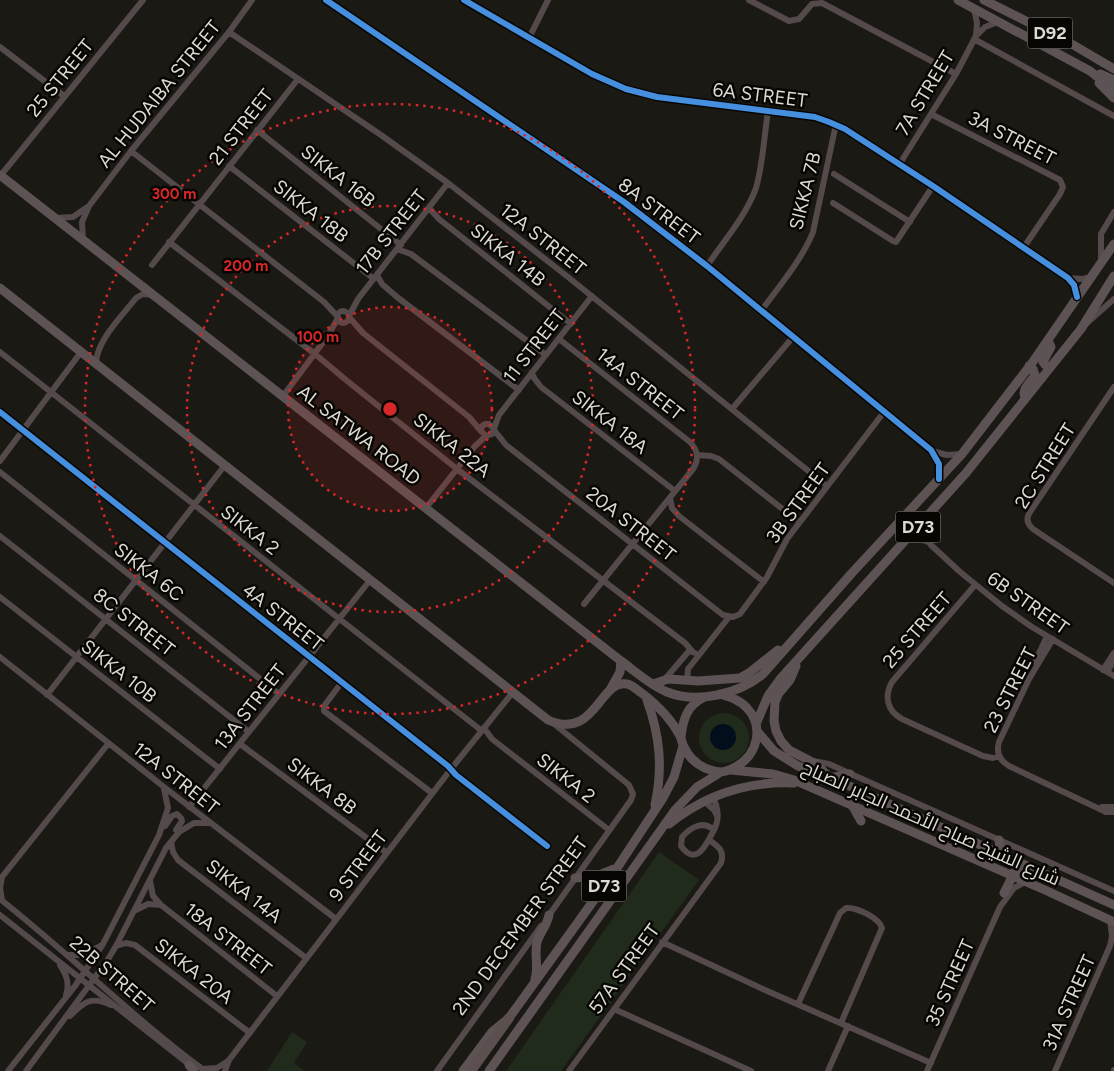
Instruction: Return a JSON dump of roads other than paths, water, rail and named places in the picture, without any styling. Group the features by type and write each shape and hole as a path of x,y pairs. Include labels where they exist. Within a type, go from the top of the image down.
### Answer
{"highway":[{"path":"471,1071 509,1018"}],"main road":[{"name":"D92","path":"958,0 1090,71 1114,90"},
{"name":"D92","path":"984,0 1070,43 1114,69"},
{"path":"1090,71 1114,80"},
{"path":"1090,71 1114,98"},
{"name":"AL SATWA ROAD","path":"0,175 621,661 665,691 678,695 710,696"},
{"name":"D73","path":"720,694 739,690 756,680 962,454 1048,340 1114,244"},
{"name":"D73","path":"757,727 768,696 781,678 972,466 1081,329 1114,276"},
{"path":"0,288 548,720 565,724 583,720 610,691 620,672 621,661"},
{"path":"1048,340 1051,346 1043,362 1049,369"},
{"path":"1025,398 1023,391 1034,375 1033,370 1029,366"},
{"path":"653,684 665,679 687,681 735,679 745,676 792,640"},
{"path":"799,660 790,680 777,697 774,707 774,721 778,735 784,746 793,754 819,767 830,778 850,774"},
{"path":"610,691 620,684 628,684 646,697 662,712 689,756 698,764 721,772 741,764 750,755 755,744 757,727 750,712 739,701 720,694 700,700 692,706 683,721 682,742"},
{"path":"646,697 657,731 660,763 659,784 654,811"},
{"name":"شارع الشيخ صباح الأحمد الجابر الصباح","path":"757,727 768,745 782,757 798,766 830,778 1114,905"},
{"name":"D73","path":"463,1071 492,1032 509,1018 617,868 674,777 682,742"},
{"name":"شارع الشيخ صباح الأحمد الجابر الصباح","path":"730,770 773,774 804,784 1112,921"},
{"name":"D73","path":"489,1071 689,794 705,781 721,772"},
{"path":"660,832 678,817 704,801 730,790 753,785 804,784"},
{"path":"851,805 861,821"},
{"path":"999,840 1000,853"},
{"path":"575,878 597,876 617,868"},
{"path":"1004,893 1012,875 1017,870 1022,869 1054,883 1068,883"},
{"path":"1045,890 1047,901"},
{"path":"533,984 537,969 537,944 549,915"}],"street":[{"name":"25 STREET","path":"0,175 143,0"},
{"name":"AL HUDAIBA STREET","path":"83,239 82,222 89,206 131,151 229,32 252,0"},
{"name":"8A STREET","path":"326,0 474,102 597,183 644,217 707,266 931,450 947,455 962,454"},
{"name":"6A STREET","path":"464,0 592,74 633,92 657,97 815,117 836,124 933,186 1068,278 1074,285 1077,297"},
{"path":"529,38 548,0"},
{"path":"749,0 789,21 799,19 812,4 822,3 956,74"},
{"name":"7A STREET","path":"974,9 977,23 975,38"},
{"name":"7A STREET","path":"899,165 956,74 975,38 985,26 998,22"},
{"name":"12A STREET","path":"229,32 448,183 592,296 827,486"},
{"path":"975,38 1114,116"},
{"path":"0,47 64,96"},
{"name":"21 STREET","path":"152,265 298,79"},
{"path":"707,266 744,212 752,196 758,179 768,112"},
{"name":"3A STREET","path":"931,114 1060,180 1063,187 1060,194 1024,247"},
{"name":"SIKKA 7B","path":"761,311 811,238 836,124"},
{"name":"SIKKA 16B","path":"257,130 399,247 412,254 546,355"},
{"path":"131,151 340,314"},
{"name":"SIKKA 18B","path":"229,166 376,277 397,297 519,390"},
{"path":"834,174 910,222"},
{"name":"17B STREET","path":"283,396 328,337 340,314 358,299 448,183"},
{"path":"833,203 893,242 898,241 933,186"},
{"name":"AL HUDAIBA STREET","path":"56,218 73,217 89,206"},
{"name":"SIKKA 14B","path":"429,208 438,219 571,324"},
{"path":"1101,263 1101,234 1114,212"},
{"name":"SIKKA 22A","path":"169,242 315,354 602,581 685,643 695,653"},
{"path":"1068,278 1082,279 1091,277"},
{"path":"96,364 97,353 101,344 136,298 143,294 154,295"},
{"name":"11 STREET","path":"493,429 500,415 532,372 592,296"},
{"name":"17B STREET","path":"349,316 358,299"},
{"path":"1081,329 1114,299"},
{"path":"347,312 349,316 348,322 339,322 340,314 347,312"},
{"name":"20A STREET","path":"349,316 363,333"},
{"name":"17B STREET","path":"328,337 344,323"},
{"name":"20A STREET","path":"344,323 363,333 469,417 484,434 506,445 723,615 729,617"},
{"path":"732,409 793,336"},
{"name":"14A STREET","path":"559,339 690,442 698,455"},
{"name":"SIKKA 2","path":"0,352 483,729 492,739 609,830"},
{"path":"0,460 81,352"},
{"name":"SIKKA 18A","path":"532,372 541,387 675,491"},
{"name":"2C STREET","path":"1114,387 1030,512 1028,518 1029,524 1033,529 1114,583"},
{"name":"4A STREET","path":"0,412 547,846"},
{"name":"3B STREET","path":"729,617 740,614 764,582 787,539 799,522 884,412"},
{"name":"11 STREET","path":"486,423 500,415"},
{"name":"20A STREET","path":"469,417 486,423"},
{"path":"486,423 491,425 493,429 491,435 484,434 481,427 486,423"},
{"name":"20A STREET","path":"493,429 506,445"},
{"path":"426,508 484,434"},
{"path":"931,450 939,464 938,479"},
{"path":"584,604 693,469 698,455 719,459 799,522"},
{"path":"47,695 225,465"},
{"name":"SIKKA 6C","path":"0,472 280,694"},
{"path":"670,498 672,508 678,516 764,582"},
{"name":"6B STREET","path":"922,522 924,534 931,544 975,585 1017,617 1114,676"},
{"name":"8C STREET","path":"0,536 249,732"},
{"name":"6B STREET","path":"907,538 920,539 931,544"},
{"name":"13A STREET","path":"190,807 371,579"},
{"name":"25 STREET","path":"975,585 892,682 887,698 891,710 902,719 983,756 989,758 999,756"},
{"name":"SIKKA 10B","path":"0,597 220,769"},
{"path":"687,681 687,671 695,653 729,617"},
{"name":"23 STREET","path":"999,756 999,742 1050,638"},
{"path":"665,679 688,652 695,653"},
{"path":"1105,671 1114,653"},
{"name":"12A STREET","path":"1,661 336,919"},
{"path":"1105,671 1114,661"},
{"path":"342,682 324,706 324,711 432,793"},
{"name":"9 STREET","path":"225,1071 229,1060 277,996 451,768 513,692"},
{"name":"2ND DECEMBER STREET","path":"437,1071 631,800 633,791 629,785 548,720"},
{"path":"1,899 1,878 108,744"},
{"name":"SIKKA 8B","path":"240,744 386,853"},
{"path":"999,756 1009,766 1106,812 1113,810"},
{"path":"809,761 824,763 850,774 1114,891"},
{"path":"8,1071 64,1001 103,944 159,834 168,808 164,787"},
{"path":"713,797 718,809 718,817 714,830 708,842 700,853 692,854 683,848 680,841 684,835 698,825 706,824 714,830"},
{"path":"704,801 714,810 718,817"},
{"path":"64,1021 68,1013 95,979 116,946 150,881 171,835 181,823 181,818 177,814 172,816 159,834"},
{"path":"166,848 179,832 188,825 210,823"},
{"name":"SIKKA 14A","path":"171,842 173,852 178,860 306,958"},
{"name":"57A STREET","path":"569,1071 721,863 720,848 708,842"},
{"name":"35 STREET","path":"927,1071 1000,907 1005,880 1002,871"},
{"name":"18A STREET","path":"150,881 152,893 160,905 277,996"},
{"name":"35 STREET","path":"1000,907 1014,888 1026,882"},
{"name":"22B STREET","path":"1,899 198,1069"},
{"name":"18A STREET","path":"134,911 145,905 160,905"},
{"path":"798,1004 840,913 846,908 854,909 882,924 828,1071"},
{"name":"22B STREET","path":"0,915 198,1069"},
{"name":"31A STREET","path":"1055,1071 1112,944 1112,921"},
{"path":"662,942 844,1025 931,1062"},
{"name":"SIKKA 20A","path":"116,946 129,943 135,945 250,1033"},
{"path":"67,955 85,955 103,944"},
{"path":"56,960 67,977 67,991 64,1001"},
{"path":"26,1071 64,1021 80,1005 92,1000 119,1008"},
{"path":"614,1009 751,1071"},
{"path":"198,1069 216,1068 229,1060"}],"water":[{"path":"723,724 732,728 736,737 732,746 723,750 714,746 710,737 714,728"}]}
